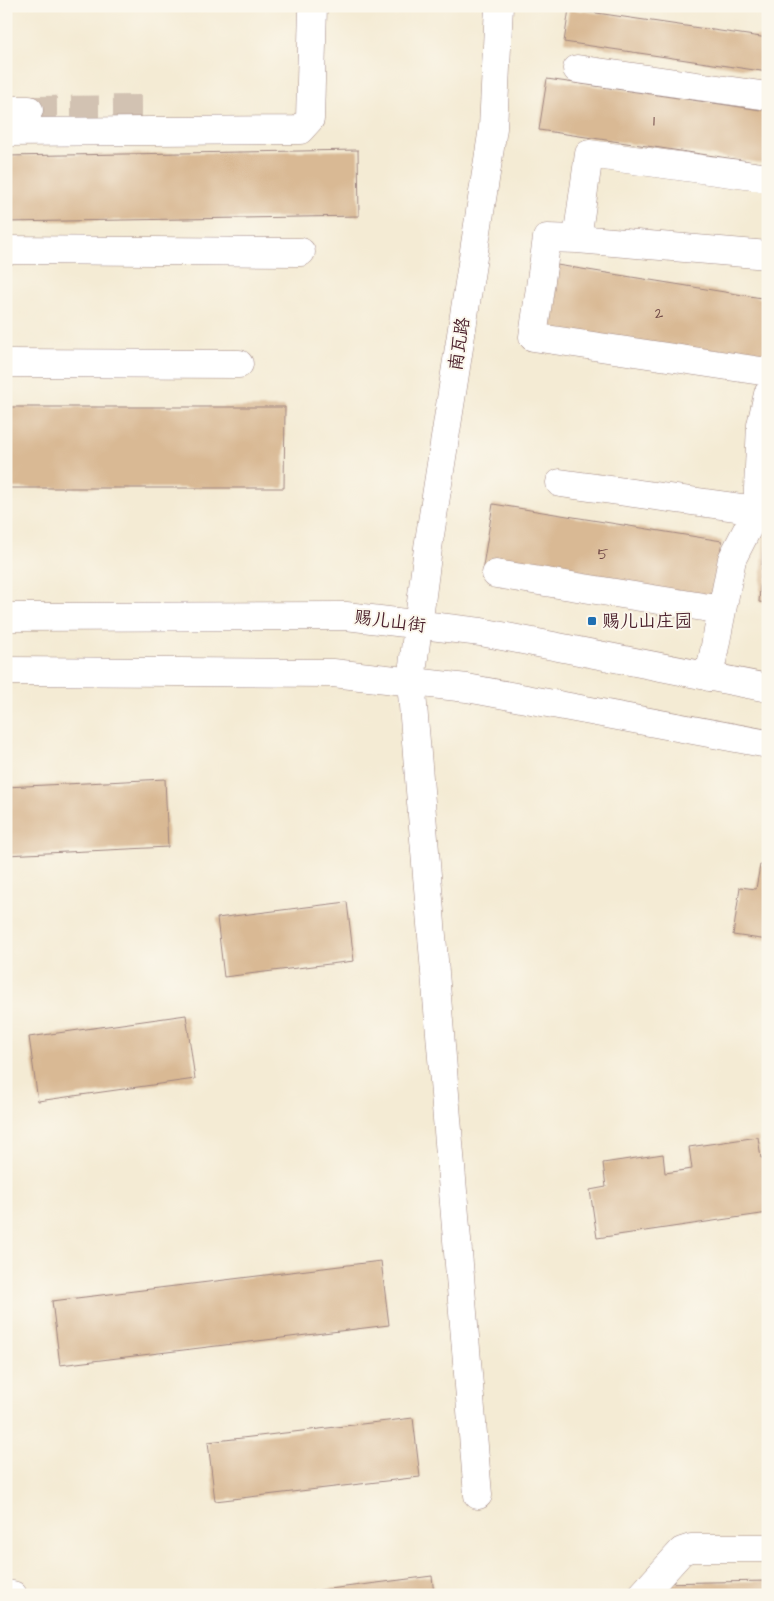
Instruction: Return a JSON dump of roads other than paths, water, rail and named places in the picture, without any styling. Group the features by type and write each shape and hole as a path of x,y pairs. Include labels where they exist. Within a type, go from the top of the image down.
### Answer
{"street":[{"path":"6,132 300,130 310,119 313,6"},
{"name":"南瓦路","path":"478,1495 410,681 492,128 499,6"},
{"path":"577,69 768,96"},
{"path":"577,239 589,154 768,178"},
{"path":"768,255 547,238 533,337 768,372"},
{"path":"6,250 301,252"},
{"path":"6,363 239,364"},
{"path":"709,677 732,558 757,510 761,425 768,394"},
{"path":"560,483 757,510"},
{"path":"496,574 722,610"},
{"name":"赐儿山街","path":"6,617 346,616 481,632 768,688"},
{"path":"6,671 333,673 468,688 768,744"},
{"path":"642,1595 682,1551 691,1548 768,1548"},
{"path":"6,1594 13,1595"}],"tunnel":[{"path":"29,110 151,109"}],"place":[{"name":"赐儿山庄园","path":"592,621"}]}
